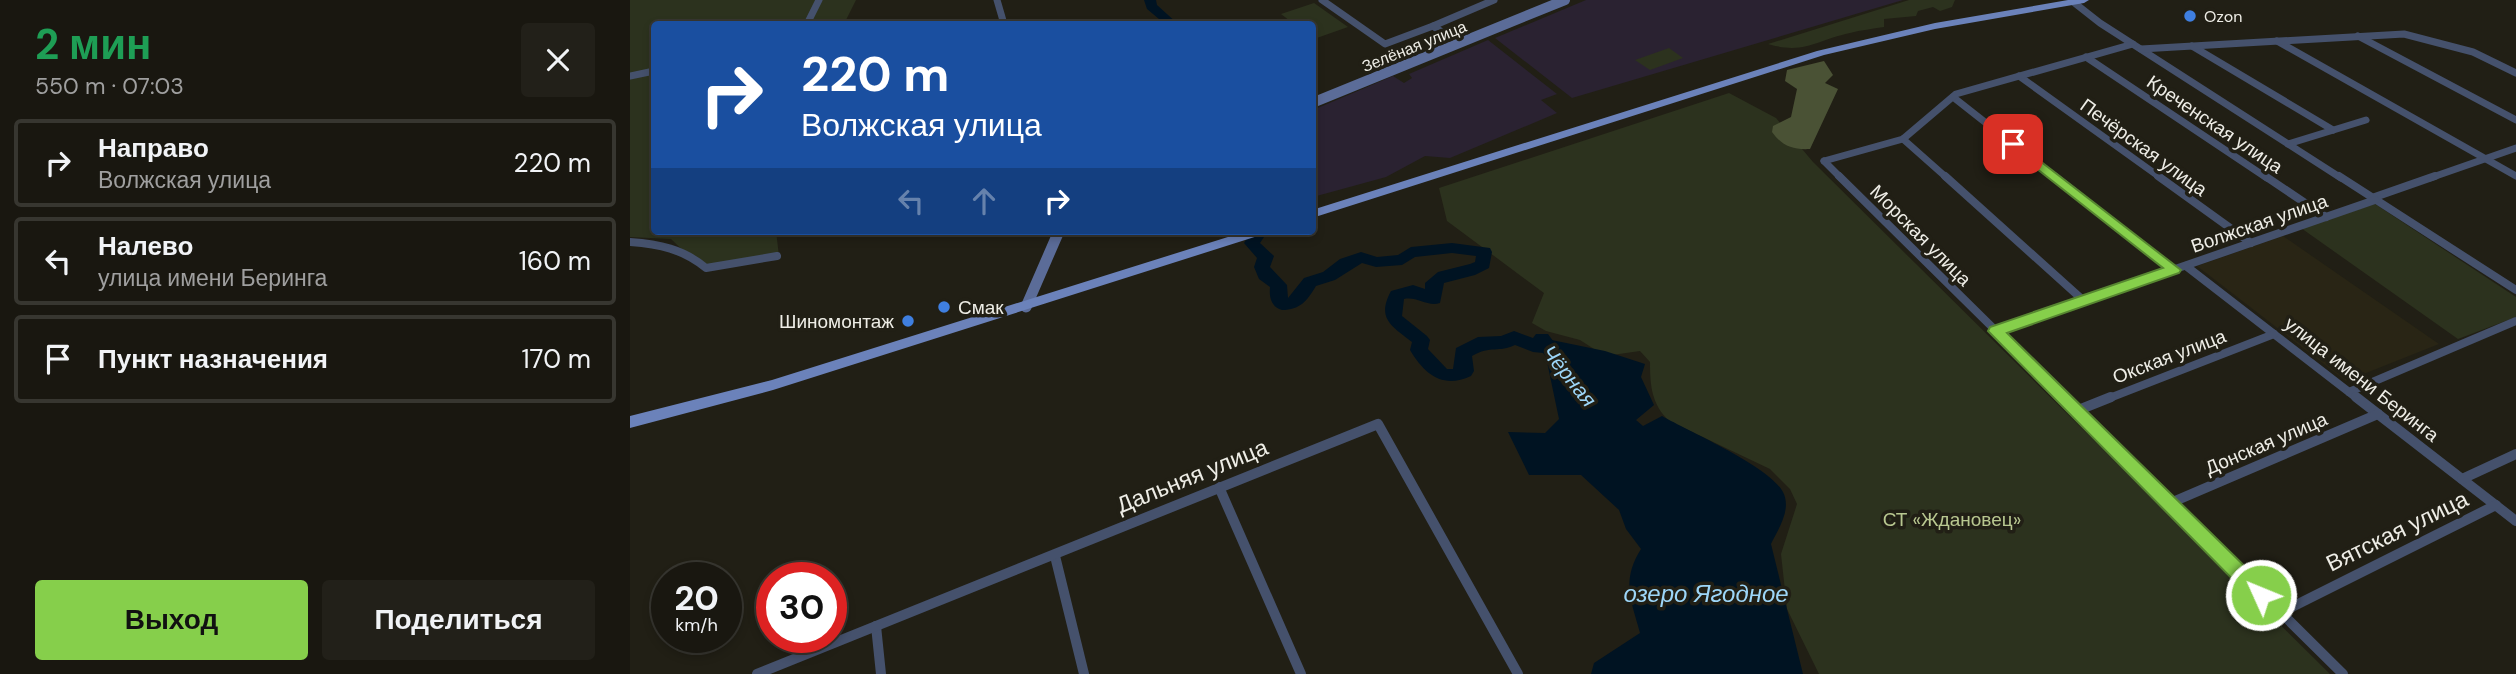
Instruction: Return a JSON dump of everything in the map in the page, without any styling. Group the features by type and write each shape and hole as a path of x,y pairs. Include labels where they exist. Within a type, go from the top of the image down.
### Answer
{"main road":[{"path":"1316,213 1821,53 1928,27 2084,0"},
{"path":"630,422 773,385 1248,235"}],"street":[{"path":"808,21 819,0"},
{"path":"997,0 1003,21"},
{"path":"1322,0 1385,44 1494,0"},
{"name":"Зелёная улица","path":"1316,101 1565,0"},
{"path":"2072,1 2133,44 2516,290"},
{"path":"1433,26 1458,43"},
{"path":"2141,49 2411,35 2473,52 2516,73"},
{"path":"2356,36 2516,120"},
{"path":"2275,40 2516,176"},
{"path":"2084,301 1903,139 1953,97 2133,44"},
{"path":"2191,45 2333,130"},
{"name":"Креченская улица","path":"2086,57 2326,217"},
{"path":"630,76 651,72"},
{"name":"Печёрская улица","path":"2019,76 2250,243"},
{"path":"1953,97 2174,270"},
{"path":"2288,144 2366,120"},
{"name":"Морская улица","path":"1903,139 1824,160 2168,504 2343,674"},
{"name":"Волжская улица","path":"1996,331 2516,148"},
{"path":"1026,307 1044,268 1054,235"},
{"path":"630,242 662,244 676,249 706,268 777,256"},
{"name":"улица имени Беринга","path":"2186,266 2516,521"},
{"path":"2349,391 2516,321"},
{"name":"Окская улица","path":"2076,411 2274,334"},
{"name":"Донская улица","path":"2168,504 2378,414"},
{"name":"Дальняя улица","path":"757,674 1378,424 1518,674"},
{"name":"Вятская улица","path":"2462,479 2516,454"},
{"path":"1219,486 1301,674"},
{"name":"Вятская улица","path":"2280,613 2496,505"},
{"path":"1055,555 1084,674"},
{"path":"876,626 881,674"}],"shaded area":[{"path":"1586,0 1903,0 1572,98 1495,38"},
{"path":"1488,40 1557,94 1541,100 1557,113 1450,158 1425,156 1386,177 1316,196 1316,109 1393,76 1404,83 1412,78 1409,74"},
{"path":"2283,236 2439,344 2346,381 2197,266"}],"green space":[{"path":"630,0 856,0 846,21 651,21 651,235 776,235 779,256 703,270 671,239 630,237"},
{"path":"1909,0 1955,0 1952,7 1940,11 1933,7 1918,11 1916,16 1884,19 1884,27 1854,32 1810,45 1792,48 1768,44"},
{"path":"1314,3 1348,27 1316,38 1316,21 1290,21 1281,14"},
{"path":"1669,48 1683,58 1650,70 1635,60"},
{"path":"1824,61 1833,75 1825,83 1838,89 1810,149 1788,146 1772,132 1773,126 1791,117 1797,89 1785,81 1787,70"},
{"name":"СТ «Ждановец»","path":"1729,93 1776,118 1813,162 2330,674 1819,674 1787,609 1781,554 1797,504 1790,489 1770,469 1669,421 1653,394 1650,362 1640,351 1605,356 1580,340 1546,331 1532,323 1544,293 1447,221 1439,188"},
{"path":"2375,204 2516,297 2516,317 2458,339 2301,228"}],"water":[{"name":"озеро Ягодное","path":"1542,338 1605,351 1645,364 1641,377 1654,405 1636,420 1643,426 1662,416 1762,471 1783,492 1785,512 1771,544 1803,674 1591,674 1594,663 1640,633 1631,600 1630,581 1631,571 1641,549 1626,529 1619,510 1581,475 1529,475 1508,432 1545,433 1559,419"}],"waterway":[{"name":"Чёрная","path":"1150,0 1151,6 1168,21"},
{"name":"Чёрная","path":"1257,235 1252,243 1266,256 1262,267 1265,275 1279,285 1278,296 1282,304 1292,304 1303,294 1310,282 1329,276 1346,263 1361,257 1376,262 1402,260 1411,252 1452,248 1484,252 1483,264 1469,271 1444,276 1433,283 1434,299 1413,291 1397,295 1393,308 1394,318 1421,340 1419,350 1428,363 1444,375 1457,375 1465,371 1461,366 1465,363 1462,353 1484,341 1504,343 1514,337 1539,348 1542,338 1555,356"}],"place":[{"name":"Ozon","path":"2190,16"},
{"name":"Смак","path":"944,307"},
{"name":"Шиномонтаж","path":"908,321"}],"route":[{"path":"2013,144 2174,270 1996,331 2261,595"}]}
